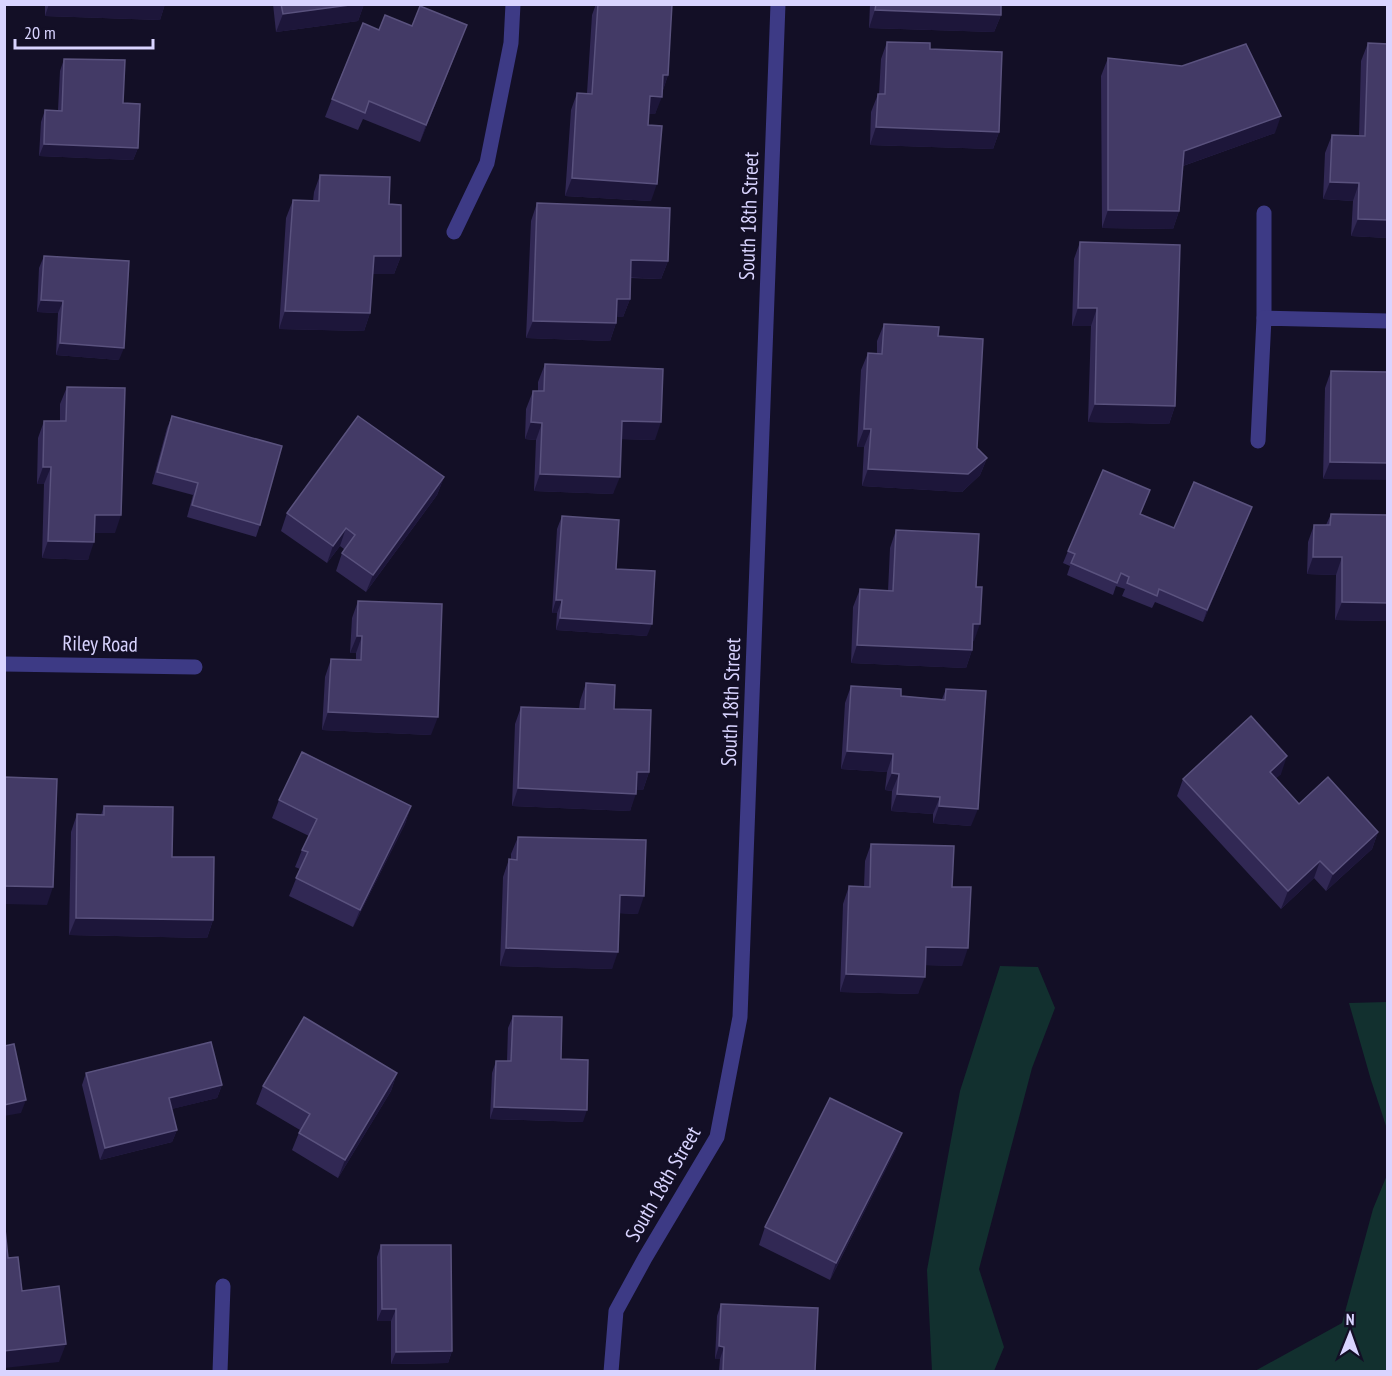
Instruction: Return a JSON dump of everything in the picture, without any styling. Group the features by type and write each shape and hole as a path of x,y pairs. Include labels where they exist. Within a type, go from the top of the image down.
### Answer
{"street":[{"path":"454,231 487,163 511,43 513,4"},
{"name":"South 18th Street","path":"610,1371 616,1311 717,1137 740,1017 778,4"},
{"path":"1258,441 1264,318 1264,213"},
{"path":"1264,318 1388,321"},
{"name":"Riley Road","path":"4,664 195,667"},
{"path":"220,1371 223,1286"}],"green space":[{"path":"1000,966 1038,967 1055,1008 1032,1068 979,1269 1004,1347 994,1371 932,1371 927,1270 960,1091"},
{"path":"1388,1002 1387,1129 1349,1003"},
{"path":"1387,1175 1387,1371 1255,1371 1342,1323 1373,1209"}],"building":[{"path":"281,4 357,4 283,14"},
{"path":"598,4 672,4 668,75 663,75 662,97 650,96 648,125 662,126 657,184 572,178 577,93 592,94"},
{"path":"876,4 1001,4 1001,15 875,10"},
{"path":"420,6 467,25 426,125 369,101 365,113 332,99 363,23 379,30 385,15 412,26"},
{"path":"887,42 930,43 930,49 1002,52 999,132 876,127 878,94 885,94"},
{"path":"1368,43 1388,44 1388,220 1358,219 1359,183 1330,182 1332,135 1365,136"},
{"path":"1246,44 1281,116 1184,151 1179,211 1108,210 1108,58 1182,66"},
{"path":"64,59 125,60 123,103 140,104 138,148 44,144 45,110 62,111"},
{"path":"320,175 390,177 389,204 401,205 401,256 374,256 370,313 285,311 293,200 319,201"},
{"path":"537,203 670,208 668,261 631,260 630,299 617,299 616,323 533,321"},
{"path":"1080,242 1180,245 1175,406 1095,404 1097,308 1078,308"},
{"path":"44,256 129,261 124,348 60,343 63,301 41,300"},
{"path":"884,324 939,327 938,336 983,339 977,448 987,458 968,474 868,469 871,429 864,429 868,353 882,354"},
{"path":"545,364 663,369 661,422 622,421 620,477 540,474 542,423 531,422 533,391 544,391"},
{"path":"1331,371 1388,372 1388,463 1330,462"},
{"path":"67,387 125,388 121,515 95,515 94,542 48,541 51,467 43,467 44,421 66,421"},
{"path":"172,416 282,446 260,525 192,505 198,483 157,472"},
{"path":"358,416 444,477 373,575 342,553 355,535 346,528 333,546 287,513"},
{"path":"1103,470 1150,490 1140,514 1174,528 1194,482 1252,507 1207,610 1159,589 1157,596 1127,583 1129,577 1121,573 1117,583 1071,563 1075,554 1068,551"},
{"path":"1331,514 1388,515 1388,603 1342,602 1342,557 1313,557 1314,525 1330,525"},
{"path":"562,516 619,520 616,569 655,571 652,624 560,618 562,600 556,600"},
{"path":"896,530 979,534 976,587 982,587 980,624 973,624 972,650 857,645 860,589 893,591"},
{"path":"358,601 442,604 438,717 328,712 331,659 361,660 362,636 357,636"},
{"path":"586,683 615,685 614,709 651,710 649,772 637,772 636,794 518,788 521,707 585,709"},
{"path":"851,686 901,689 901,696 945,700 946,689 986,691 978,809 939,806 940,797 897,794 899,774 892,773 893,754 847,751"},
{"path":"1251,716 1287,756 1270,772 1299,804 1328,777 1378,832 1333,874 1320,861 1288,891 1183,779"},
{"path":"302,752 411,806 360,910 296,878 308,852 302,850 317,819 279,800"},
{"path":"4,777 57,779 53,887 4,886"},
{"path":"104,806 173,807 172,857 214,857 213,920 76,918 77,814 104,815"},
{"path":"518,837 646,840 644,896 620,895 618,952 506,948 509,859 517,860"},
{"path":"871,844 954,846 952,887 971,887 968,948 926,947 925,977 846,974 849,886 870,887"},
{"path":"513,1016 562,1017 561,1059 588,1060 587,1110 494,1107 496,1061 511,1061"},
{"path":"304,1017 397,1073 345,1160 299,1133 310,1114 263,1086"},
{"path":"211,1042 222,1085 169,1098 177,1130 105,1148 86,1073"},
{"path":"14,1044 26,1100 4,1105 4,1046"},
{"path":"830,1098 902,1133 836,1263 765,1227"},
{"path":"5,1229 8,1258 18,1257 22,1291 59,1286 66,1344 4,1351"},
{"path":"381,1245 451,1245 452,1351 396,1352 396,1309 382,1309"},
{"path":"721,1304 818,1308 815,1371 723,1371 724,1347 719,1346"}]}
